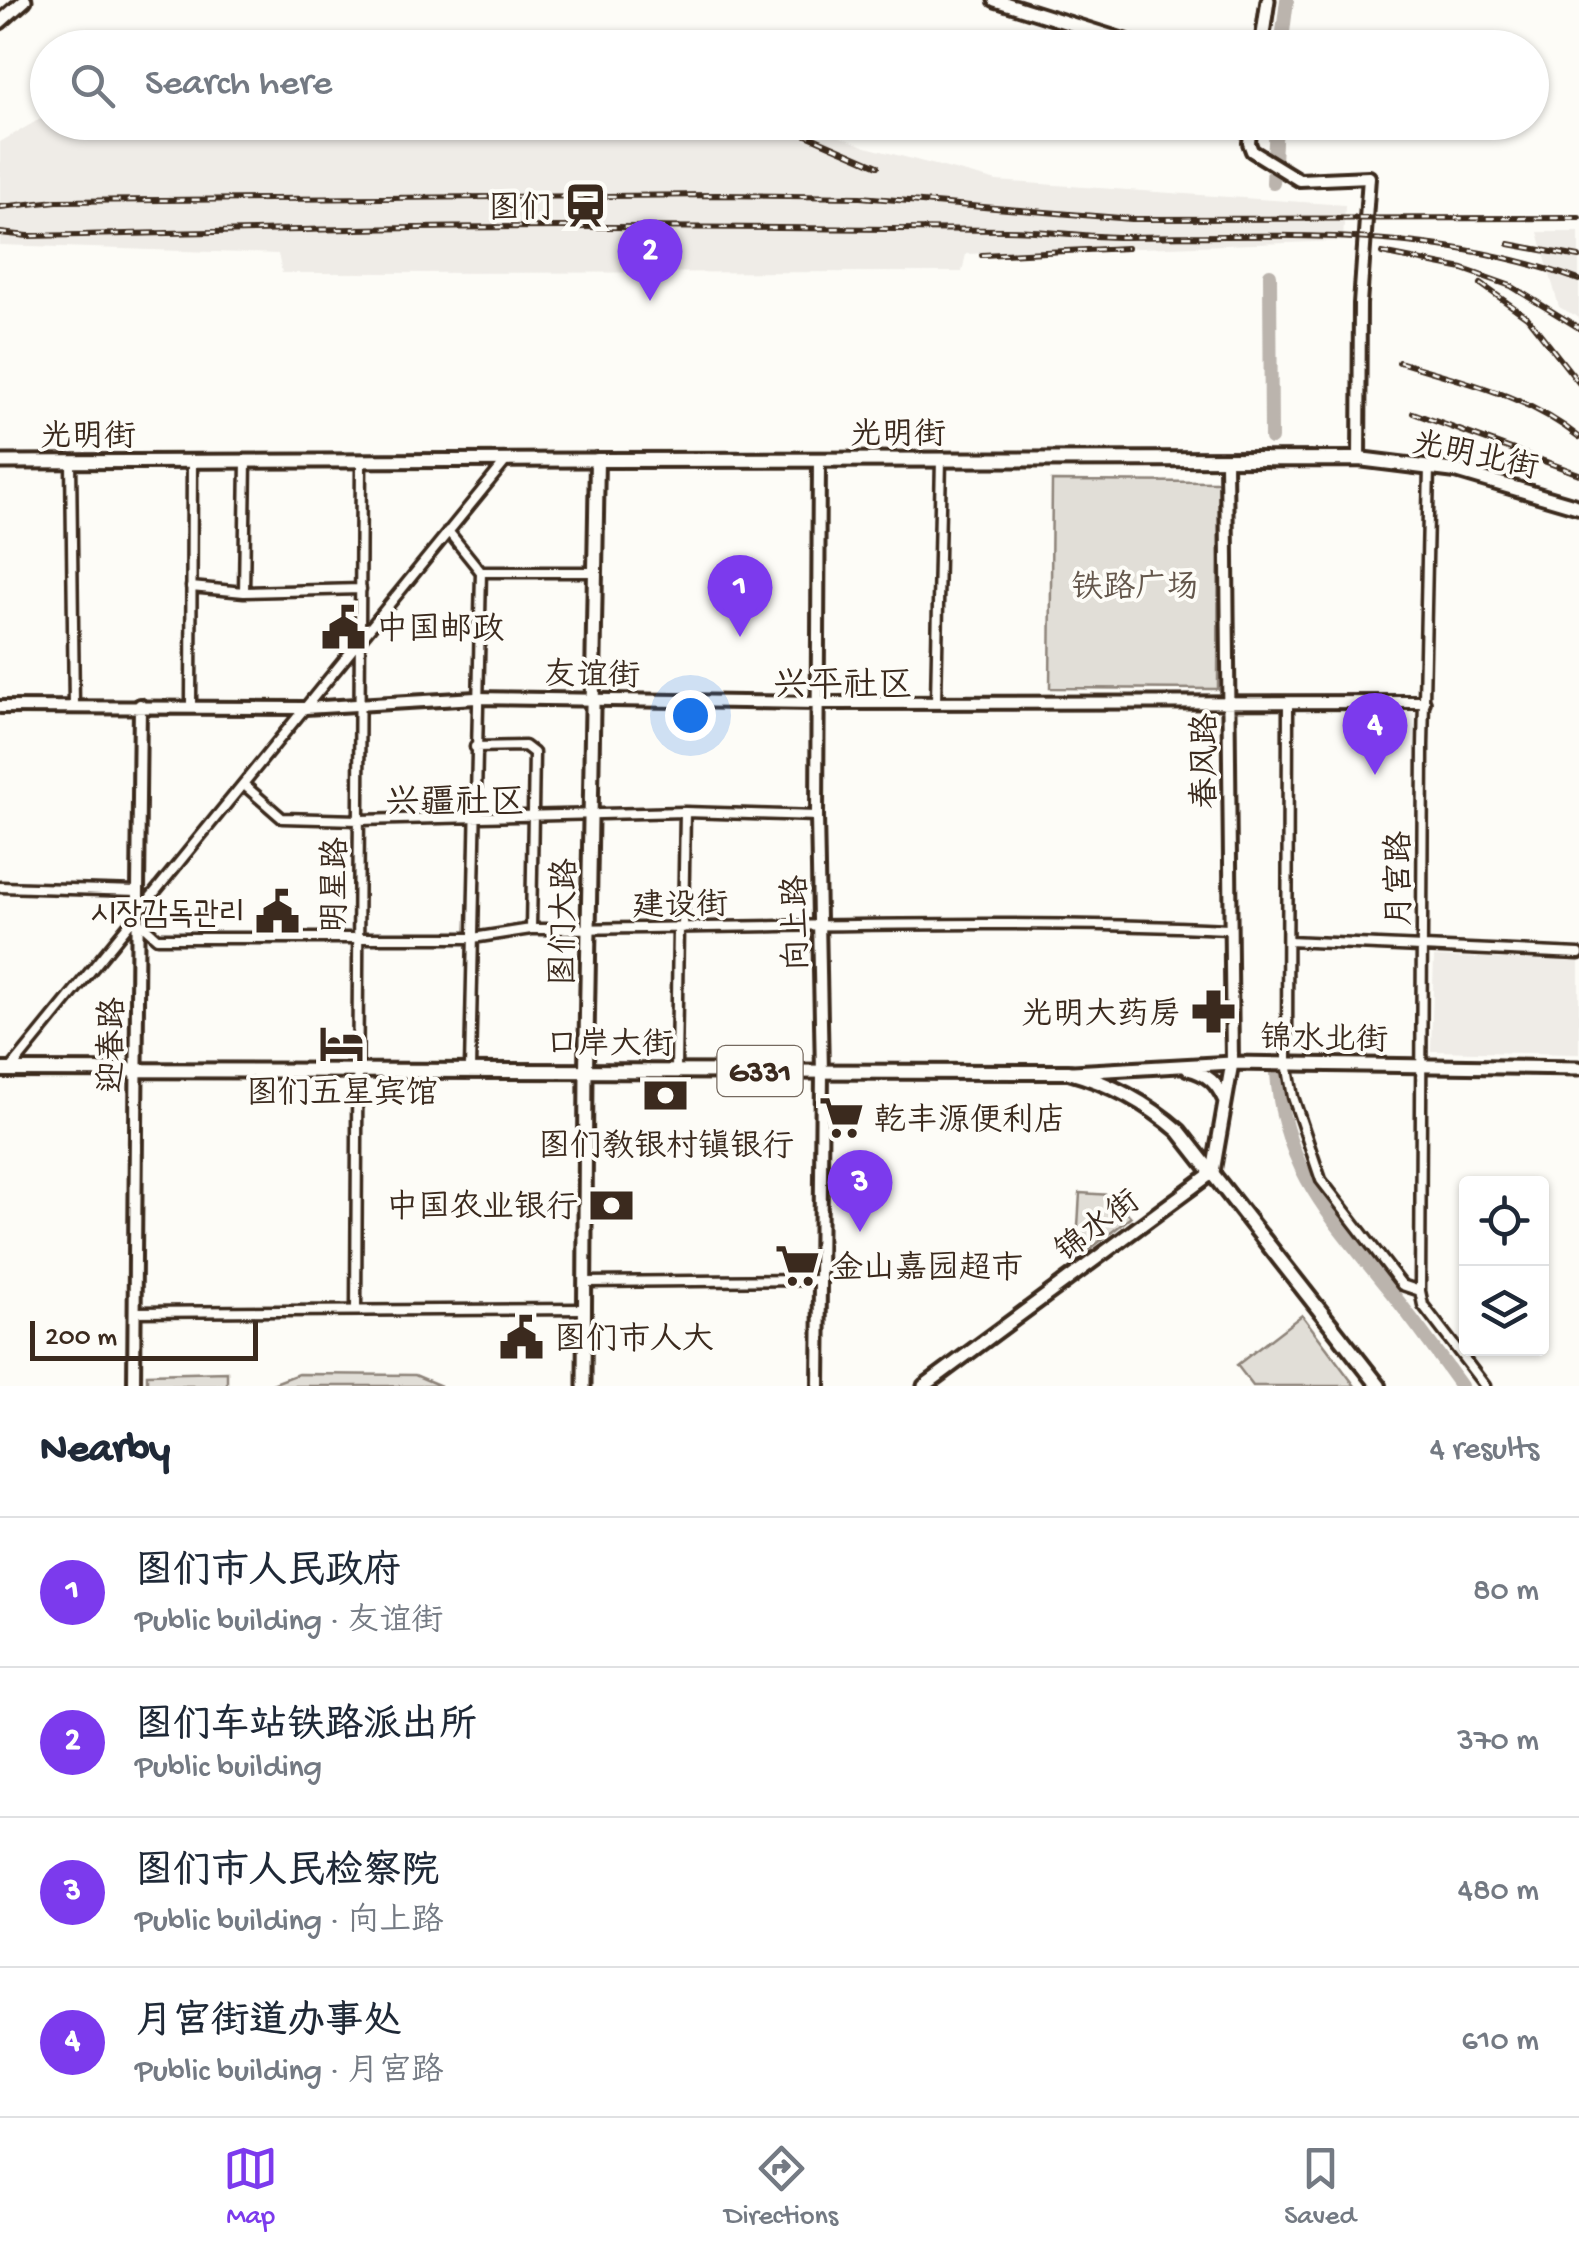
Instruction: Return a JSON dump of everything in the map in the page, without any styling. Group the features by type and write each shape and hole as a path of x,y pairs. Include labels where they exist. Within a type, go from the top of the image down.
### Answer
{"main road":[{"path":"0,22 25,0"},
{"path":"995,0 1091,30"},
{"path":"1264,30 1268,0"},
{"name":"光明街","path":"0,462 1359,459"},
{"name":"光明北街","path":"1359,459 1456,472 1579,507"},
{"name":"图们大路","path":"584,1386 597,460"},
{"path":"1213,1172 1232,1063"},
{"name":"锦水北街","path":"1068,1072 1232,1063 1579,1068"},
{"path":"1174,1066 1201,1072 1214,1082 1226,1104"},
{"name":"口岸大街","path":"5,1070 1068,1072 1113,1088 1166,1119 1213,1172 1379,1386"},
{"name":"锦水街","path":"924,1386 1213,1172"}],"street":[{"path":"1248,140 1252,151 1299,180 1369,177 1360,304 1359,459"},
{"name":"向上路","path":"819,459 819,1386"},
{"path":"936,702 941,459"},
{"name":"春风路","path":"1226,459 1232,1063"},
{"name":"明星路","path":"356,1310 360,460"},
{"path":"5,1070 139,916 506,460"},
{"path":"191,705 192,461"},
{"path":"244,592 246,461"},
{"path":"71,462 74,706"},
{"name":"月宫路","path":"1420,1291 1429,467"},
{"path":"448,532 482,572 470,1069"},
{"path":"482,572 595,572"},
{"path":"192,586 244,592 361,589"},
{"name":"友谊街","path":"0,707 305,708 476,698 816,703 1424,702"},
{"path":"1288,703 1287,1063 1298,1112 1322,1180 1402,1285 1420,1291 1423,1305 1485,1386"},
{"name":"迎春路","path":"134,1386 140,705"},
{"path":"476,747 525,746 534,752 531,929"},
{"path":"243,784 282,818 359,820 685,812 817,816"},
{"path":"676,1069 685,812"},
{"path":"0,888 138,891"},
{"name":"建设街","path":"139,916 157,938 473,938 531,929 1143,924 1229,928"},
{"path":"1288,941 1579,954"},
{"path":"585,1282 818,1280"},
{"path":"134,1312 584,1309"}],"shaded area":[{"path":"30,125 30,140 848,140 997,181 1345,205 1343,241 966,254 962,272 282,273 278,254 0,245 0,142"},
{"path":"1538,232 1579,232 1579,318 1559,307"},
{"path":"1434,957 1579,960 1579,1054 1431,1051"}],"green space":[{"name":"铁路广场","path":"1052,481 1219,482 1218,689 1050,688"},
{"path":"1080,1193 1111,1195 1131,1217 1076,1260"},
{"path":"1302,1315 1355,1386 1253,1386 1237,1365"},
{"path":"227,1372 227,1386 147,1386 147,1374"},
{"path":"298,1374 415,1375 441,1386 267,1386"}],"waterway":[{"path":"1283,30 1287,0"},
{"path":"1273,183 1275,140"},
{"path":"1270,275 1271,438"},
{"path":"1277,1073 1289,1137 1313,1190 1461,1386"}],"railway":[{"path":"818,140 878,166"},
{"path":"0,207 57,201 718,195 860,197 1132,219 1579,218"},
{"path":"0,233 28,236 607,227 1006,230 1123,237 1296,236 1411,242 1468,250 1579,280"},
{"path":"1509,244 1579,257"},
{"path":"982,255 1127,248"},
{"path":"1382,253 1463,269 1511,286 1579,328"},
{"path":"1481,284 1527,317 1579,383"},
{"path":"1399,362 1516,400 1579,437"},
{"path":"1413,413 1579,474"}],"place":[{"name":"图们","path":"585,206"},
{"name":"图们车站铁路派出所","path":"650,301"},
{"name":"中国邮政","path":"343,627"},
{"name":"图们市人民政府","path":"740,637"},
{"name":"月宫街道办事处","path":"1375,775"},
{"name":"시장감독관리","path":"278,911"},
{"name":"光明大药房","path":"1214,1012"},
{"name":"图们五星宾馆","path":"342,1043"},
{"name":"图们教银村镇银行","path":"666,1096"},
{"name":"乾丰源便利店","path":"841,1118"},
{"name":"中国农业银行","path":"611,1205"},
{"name":"图们市人民检察院","path":"860,1232"},
{"name":"金山嘉园超市","path":"798,1266"},
{"name":"图们市人大","path":"521,1337"}],"district":[{"name":"兴平社区","path":"843,683"},
{"name":"兴疆社区","path":"455,800"}]}
